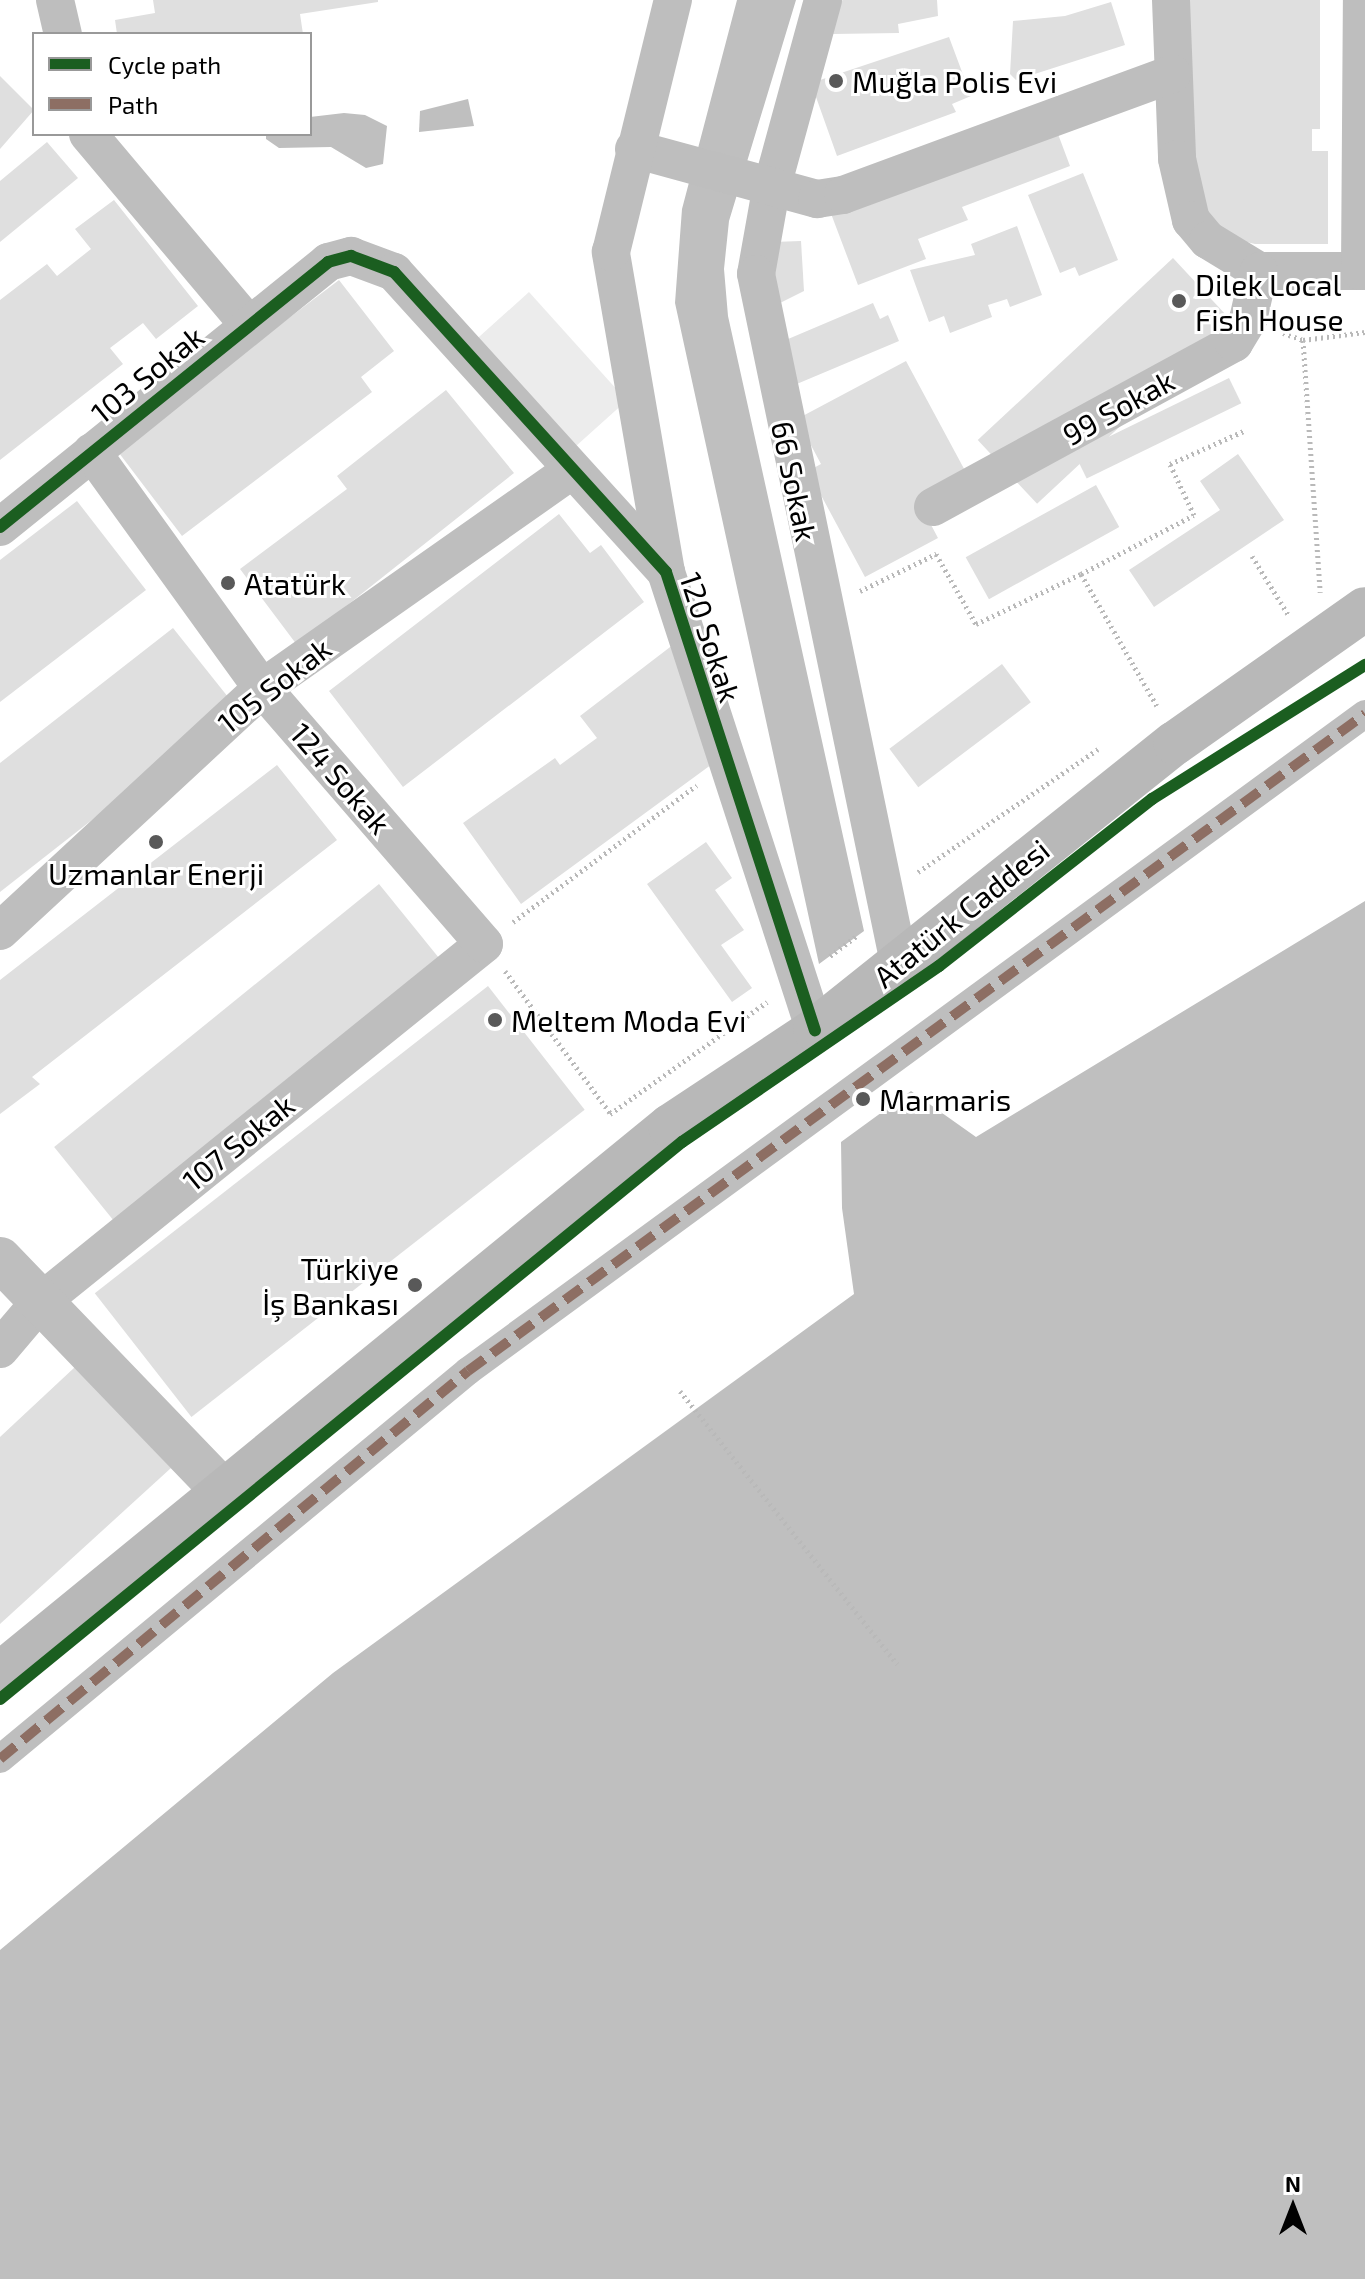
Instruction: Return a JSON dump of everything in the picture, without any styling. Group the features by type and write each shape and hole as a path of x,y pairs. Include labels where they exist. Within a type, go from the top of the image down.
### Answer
{"main road":[{"name":"Atatürk Caddesi","path":"0,1674 638,1151 815,1030 1308,624 1365,609"}],"street":[{"path":"55,0 63,32"},
{"path":"666,572 611,252 673,0"},
{"name":"66 Sokak","path":"823,0 761,187 759,311 899,963"},
{"path":"1171,0 1177,159 1191,220 1208,240 1259,271 1363,271 1362,0"},
{"path":"634,149 761,187 817,199 843,195 1172,74"},
{"path":"90,136 249,325"},
{"name":"120 Sokak","path":"328,262 351,256 394,272 666,572 724,765 809,972 815,1030"},
{"name":"103 Sokak","path":"0,527 328,262"},
{"name":"99 Sokak","path":"933,507 1234,343 1248,320 1259,271"},
{"name":"124 Sokak","path":"92,452 262,688 484,944"},
{"name":"105 Sokak","path":"0,931 262,688 572,470"},
{"path":"0,1759 468,1371 1365,714"},
{"name":"107 Sokak","path":"0,1349 38,1304 484,944"},
{"path":"0,1259 38,1304 223,1491"}],"path":[{"path":"1248,320 1303,340 1365,332"},
{"path":"1303,340 1308,624"},
{"path":"823,608 936,554 976,624 1194,515 1170,464 1246,430"},
{"path":"1252,556 1308,624"},
{"path":"1081,574 1158,707"},
{"path":"638,1151 484,944 724,765"},
{"path":"610,1114 863,932"},
{"path":"680,1391 897,1664"}],"shaded area":[{"path":"737,0 796,0 729,221 724,269 728,316 864,931 819,964 675,303 682,209"},
{"path":"468,99 474,126 419,132 420,111"},
{"path":"344,113 365,115 387,126 383,164 366,168 331,147 279,148 266,139 266,136 312,136 312,117"},
{"path":"529,292 627,400 568,453 470,345"},
{"path":"1365,901 1365,2279 0,2279 0,1950 333,1673 854,1294 842,1208 841,1142 911,1091 976,1137"}],"building":[{"path":"153,0 378,0 300,14 303,32 117,32 115,20 155,13"},
{"path":"843,0 937,0 938,16 898,24 899,33 833,34 833,5"},
{"path":"1186,0 1320,0 1320,129 1312,129 1312,151 1328,151 1328,244 1255,244 1221,236 1196,207"},
{"path":"1111,2 1125,45 1016,80 1010,74 1013,21 1065,16"},
{"path":"949,37 971,96 952,104 956,112 837,156 811,83"},
{"path":"0,76 32,108 32,112 0,149"},
{"path":"1055,126 1070,166 962,207 968,220 918,239 926,259 858,285 830,211"},
{"path":"47,142 78,178 0,242 0,181"},
{"path":"1083,173 1118,260 1079,276 1075,267 1060,273 1028,195"},
{"path":"114,200 198,306 156,339 143,323 110,348 123,364 0,460 0,300 47,264 57,276 91,249 75,229"},
{"path":"1017,226 1042,295 1010,307 1007,299 988,305 992,317 950,333 944,316 929,322 910,270 975,255 971,244"},
{"path":"801,241 804,291 764,311 773,242"},
{"path":"1173,258 1232,322 1037,504 978,440"},
{"path":"339,280 394,351 361,377 372,392 182,536 116,449"},
{"path":"873,303 880,319 888,315 899,341 792,386 774,345"},
{"path":"906,361 969,478 920,504 938,538 865,577 808,471 821,464 797,419"},
{"path":"1229,378 1241,403 1087,479 1074,453"},
{"path":"446,390 514,473 297,645 240,569 347,489 337,476"},
{"path":"1238,454 1284,520 1154,607 1129,570 1220,510 1200,481"},
{"path":"1096,485 1119,527 989,599 966,557"},
{"path":"77,501 146,590 0,702 0,560"},
{"path":"559,514 590,553 601,545 644,602 403,787 329,691"},
{"path":"173,628 236,707 0,892 0,763"},
{"path":"678,641 719,759 521,904 463,823 555,758 560,765 597,738 580,716"},
{"path":"1002,664 1031,702 918,787 889,749"},
{"path":"277,765 337,840 32,1077 40,1084 0,1114 0,980"},
{"path":"706,842 732,878 715,890 744,930 721,945 752,988 732,1002 647,884"},
{"path":"379,884 439,959 115,1222 54,1147"},
{"path":"488,986 585,1110 191,1417 95,1293"},
{"path":"75,1367 171,1468 0,1624 0,1437"}],"marked path":[{"path":"0,1759 468,1371 1365,714"}],"cycle path":[{"path":"0,527 328,262 351,256 394,272 666,572 815,1030"},
{"path":"0,1699 682,1142 939,966 1152,799 1365,665"}],"place":[{"name":"Muğla Polis Evi","path":"836,81"},
{"name":"Dilek Local Fish House","path":"1179,301"},
{"name":"Atatürk","path":"228,583"},
{"name":"Uzmanlar Enerji","path":"156,842"},
{"name":"Meltem Moda Evi","path":"495,1020"},
{"name":"Marmaris","path":"863,1099"},
{"name":"Türkiye İş Bankası","path":"415,1285"}]}
